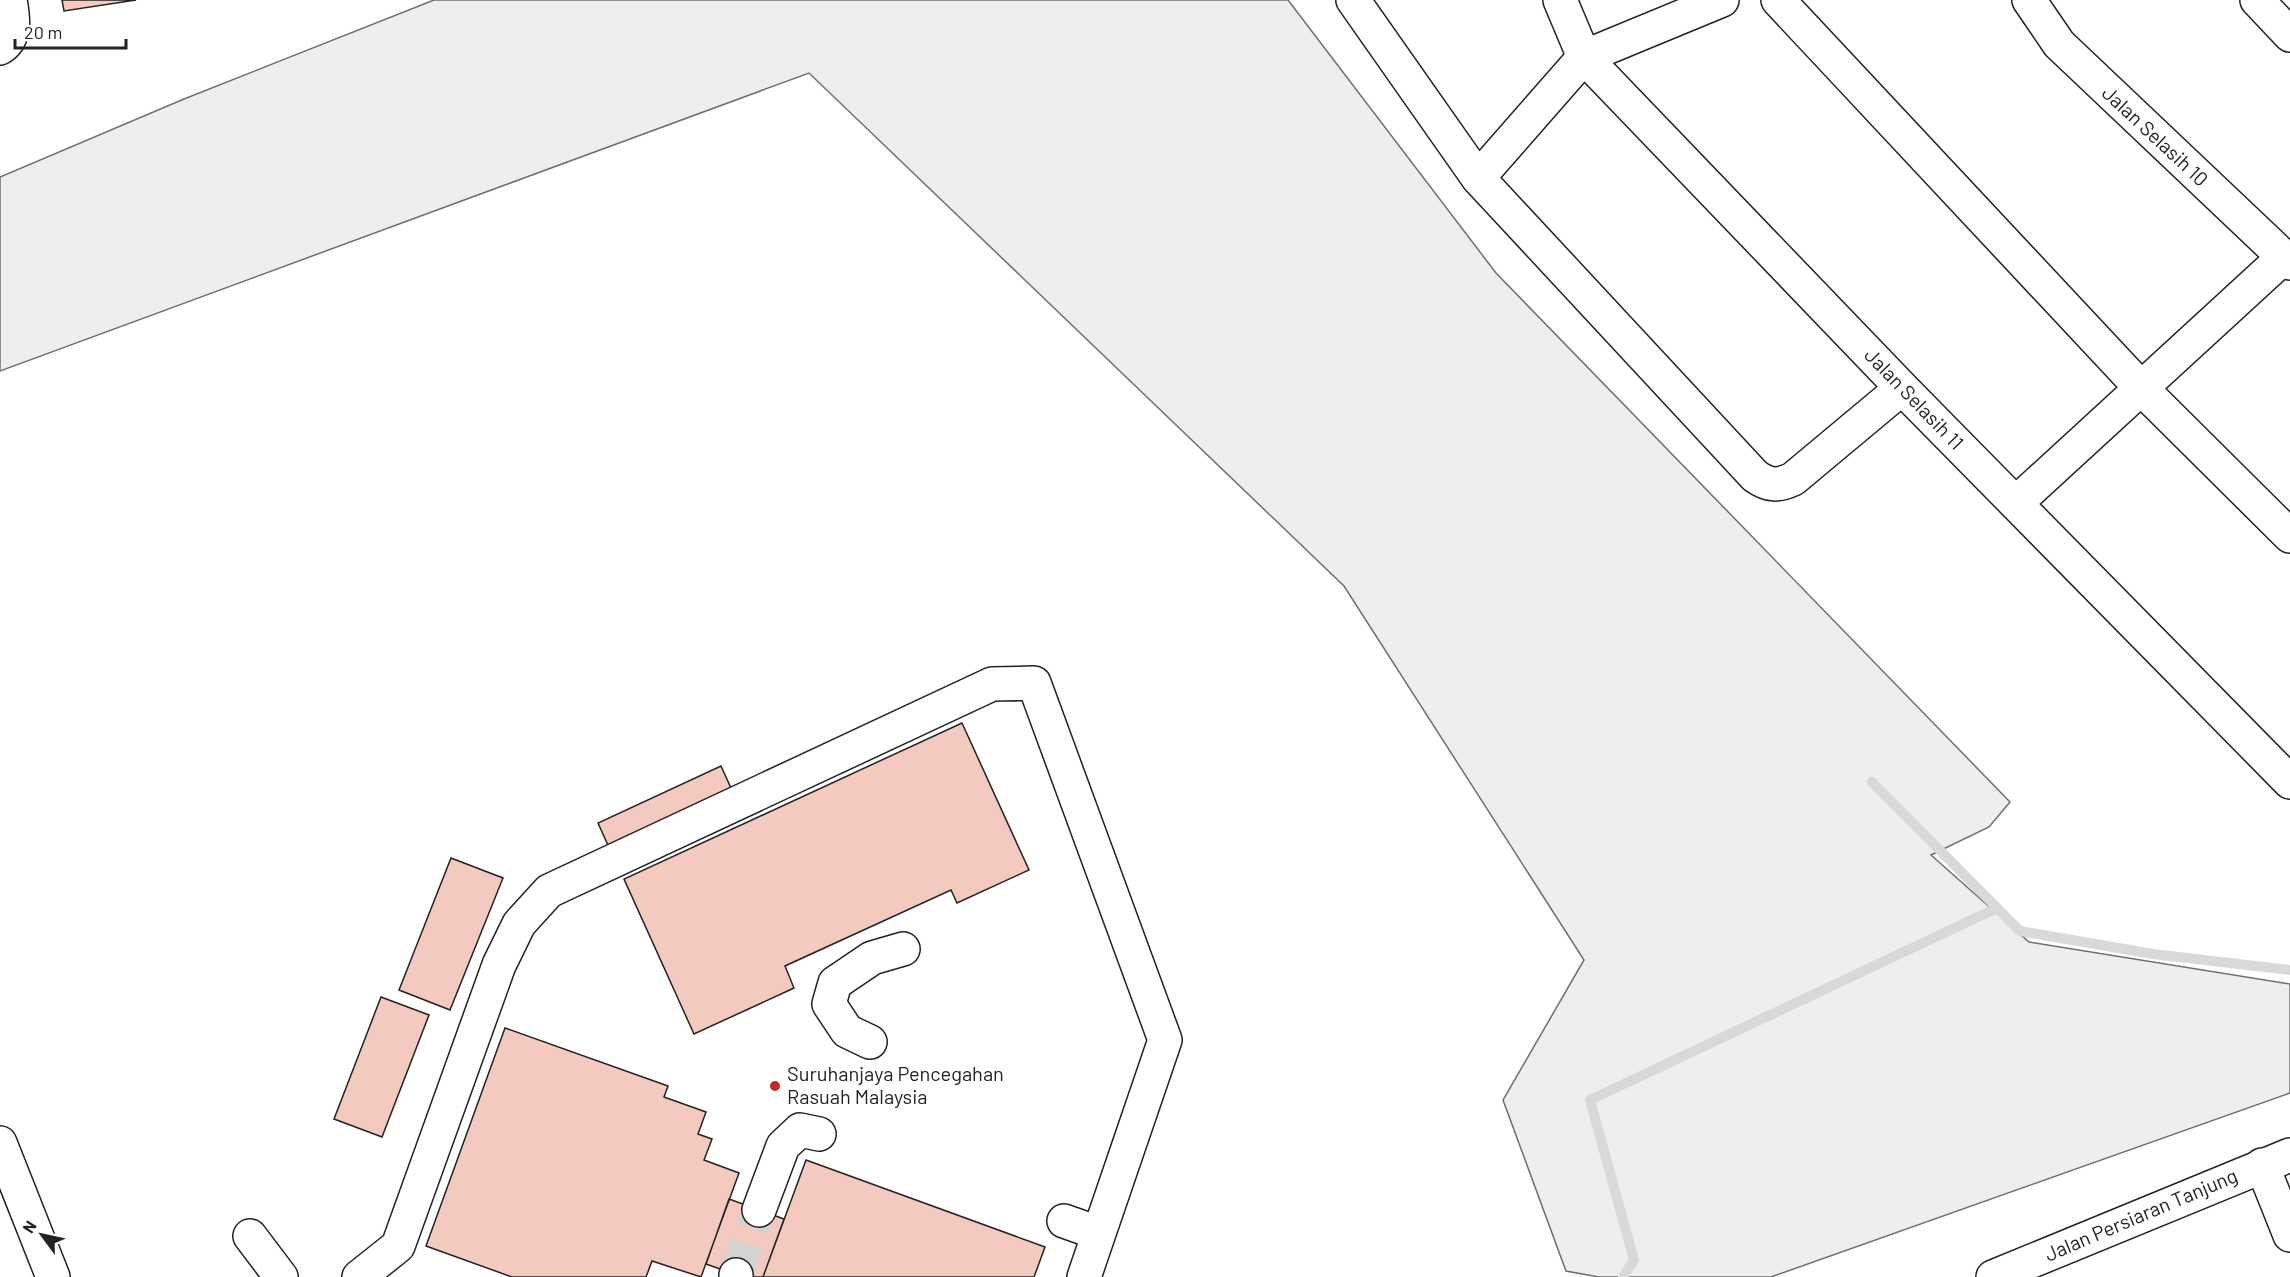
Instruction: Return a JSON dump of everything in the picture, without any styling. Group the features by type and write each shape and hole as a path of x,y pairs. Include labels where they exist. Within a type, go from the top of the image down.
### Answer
{"street":[{"path":"0,48 12,34 10,0"},
{"path":"1353,0 1478,178 1747,468 1767,484 1780,484 1793,479 1902,388"},
{"name":"Jalan Selasih 11","path":"1560,0 1584,57 1902,388 2290,782"},
{"path":"1478,178 1584,57 1722,0"},
{"path":"1778,0 2142,388 2290,536"},
{"name":"Jalan Selasih 10","path":"2029,0 2059,44 2287,260"},
{"path":"2257,0 2290,35"},
{"path":"2016,503 2287,260"},
{"path":"359,1277 398,1246 499,965 519,924 549,891 992,684 1034,683 1165,1040 1084,1277"},
{"path":"870,1042 847,1031 829,1004 835,983 872,958 903,949"},
{"path":"759,1210 783,1146 800,1130 819,1134"},
{"path":"0,1143 53,1277"},
{"path":"2276,1160 2290,1235"},
{"name":"Jalan Persiaran Tanjung","path":"1994,1277 2276,1160"},
{"path":"1064,1221 1098,1233"},
{"path":"250,1236 281,1277"}],"shaded area":[{"path":"434,0 1288,0 1496,273 2010,802 1989,827 1931,855 2029,942 2290,984 2290,1093 1771,1277 1599,1277 1566,1271 1503,1100 1584,960 1344,586 809,73 0,371 0,177 184,99"}],"building":[{"path":"62,0 136,0 64,11"},
{"path":"962,723 1029,870 957,903 951,890 785,966 794,988 694,1034 624,879"},
{"path":"721,766 735,797 612,854 598,823"},
{"path":"451,858 503,878 450,1010 399,990"},
{"path":"381,997 429,1015 382,1137 334,1119"},
{"path":"505,1028 668,1086 664,1097 706,1112 698,1134 712,1139 704,1160 739,1173 701,1277 652,1261 646,1277 512,1277 426,1246"},
{"path":"806,1160 1045,1247 1034,1277 763,1277"},
{"path":"729,1199 784,1219 763,1277 743,1277 706,1264"}],"waterway":[{"path":"1872,782 2020,931 2153,954 2290,970"},
{"path":"1623,1277 1634,1260 1590,1100 1997,908"}],"tunnel":[{"path":"736,1275 759,1210"}],"place":[{"name":"Suruhanjaya Pencegahan Rasuah Malaysia","path":"775,1086"}]}
